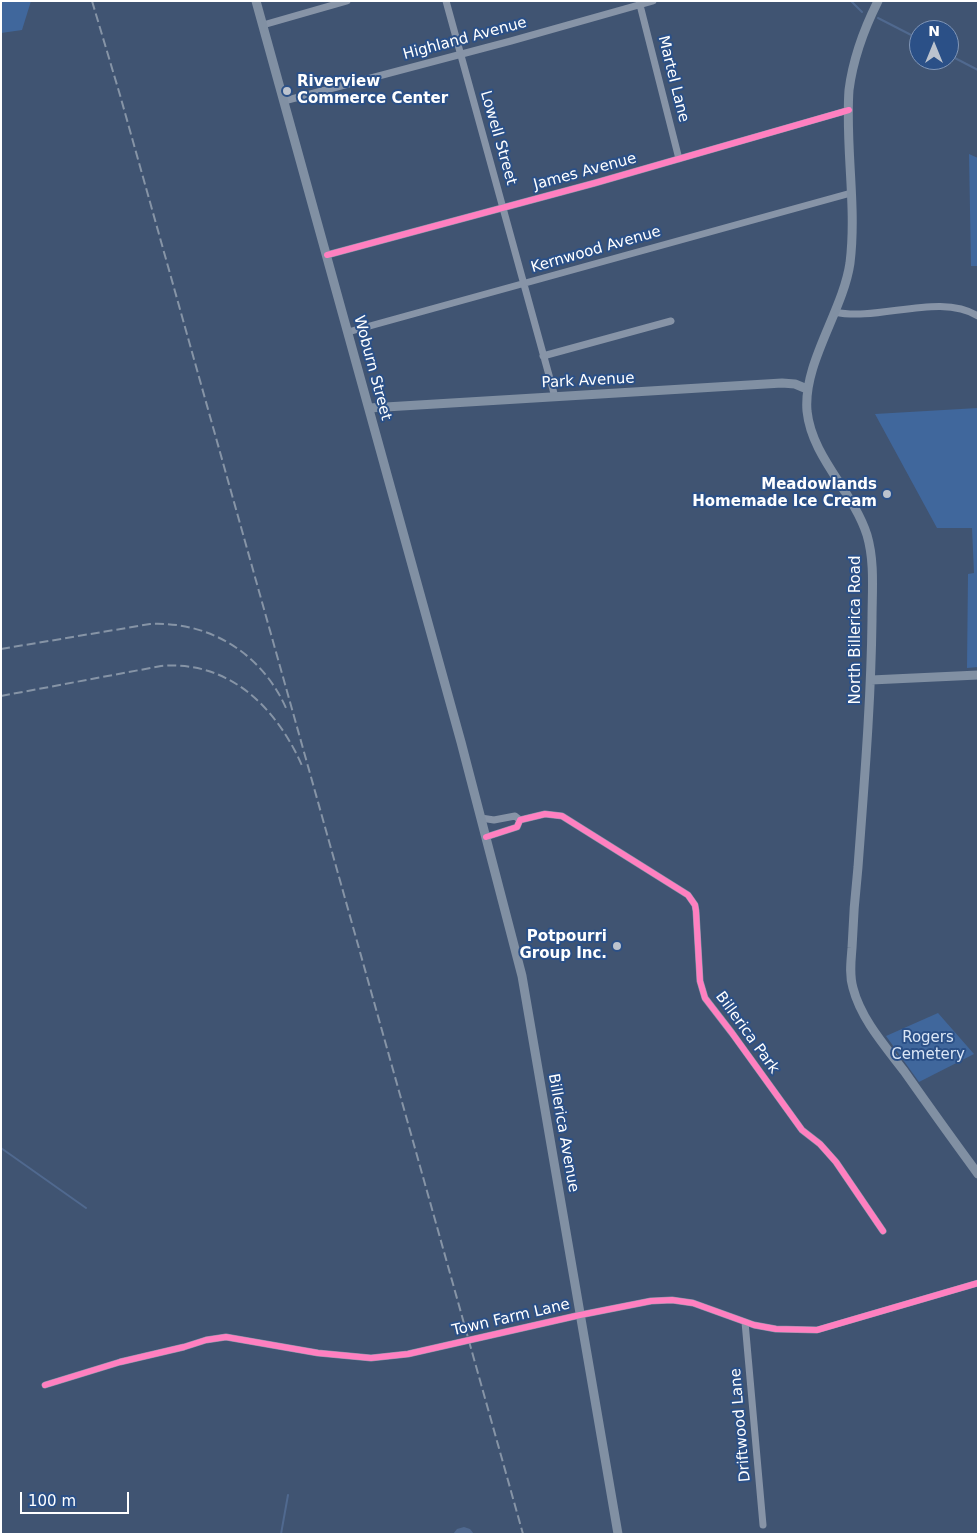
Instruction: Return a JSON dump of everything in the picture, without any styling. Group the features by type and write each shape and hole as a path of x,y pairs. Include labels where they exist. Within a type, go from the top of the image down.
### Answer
{"main road":[{"name":"Woburn Street","path":"256,1 461,742"},
{"name":"North Billerica Road","path":"878,1 864,30 851,78 849,110 850,263 845,284 811,373 807,390 807,410 815,441 860,516 867,534 872,572 871,680 852,930 852,986 859,1003 880,1039 978,1174"},
{"name":"Park Avenue","path":"369,408 782,383 795,384 807,390"},
{"path":"871,680 978,675"},
{"name":"Billerica Avenue","path":"461,742 522,976 618,1534"}],"street":[{"path":"263,25 348,1"},
{"name":"Lowell Street","path":"446,1 555,397"},
{"name":"Highland Avenue","path":"284,100 653,1"},
{"name":"Martel Lane","path":"640,5 679,159"},
{"name":"James Avenue","path":"327,255 679,159 849,110"},
{"name":"Kernwood Avenue","path":"348,332 851,193"},
{"path":"835,312 860,314 952,306 978,316"},
{"path":"543,356 671,321"},
{"name":"Billerica Park","path":"520,820 545,814 562,816 569,819 688,895 695,905 700,981 704,998 732,1033 802,1130 820,1144 836,1162 883,1231"},
{"name":"Billerica Park","path":"481,818 494,820 515,816 520,820"},
{"name":"Billerica Park","path":"486,837 517,827 520,820"},
{"name":"Town Farm Lane","path":"46,1385 120,1362 206,1340 226,1337 318,1353 371,1358 408,1354 651,1301 672,1300 693,1303 754,1325 776,1329 817,1330 978,1283"},
{"name":"Driftwood Lane","path":"745,1322 763,1525"}],"green space":[{"path":"1,1 31,1 22,30 1,33"},
{"path":"969,154 978,158 978,266 971,266"},
{"path":"978,408 978,667 967,668 968,574 974,573 972,528 937,528 875,414"},
{"name":"Rogers Cemetery","path":"938,1013 974,1054 919,1082 886,1036"}],"shaded area":[{"path":"464,1527 470,1529 474,1534 453,1534 457,1529"}],"waterway":[{"path":"851,1 862,12"},
{"path":"878,18 909,34"},
{"path":"959,60 978,70"},
{"path":"1,1148 86,1208"},
{"path":"281,1534 288,1495"}],"railway":[{"path":"92,1 120,95 523,1534"},
{"path":"1,649 150,624 193,628 213,635 232,645 248,657 276,689 286,708"},
{"path":"1,696 161,666 186,666 209,671 230,680 265,708 293,746 303,768"}],"cycle path":[{"path":"327,255 595,183 849,110"},
{"path":"486,837 517,827 520,820 545,814 562,816 688,895 695,905 696,911 700,981 705,998 802,1130 820,1144 836,1162 883,1231"},
{"path":"45,1385 120,1362 206,1340 226,1337 318,1353 371,1358 408,1354 651,1301 672,1300 693,1303 754,1325 776,1329 817,1330 978,1283"}],"place":[{"name":"Riverview Commerce Center","path":"287,91"},
{"name":"Meadowlands Homemade Ice Cream","path":"887,494"},
{"name":"Potpourri Group Inc.","path":"617,946"}]}
